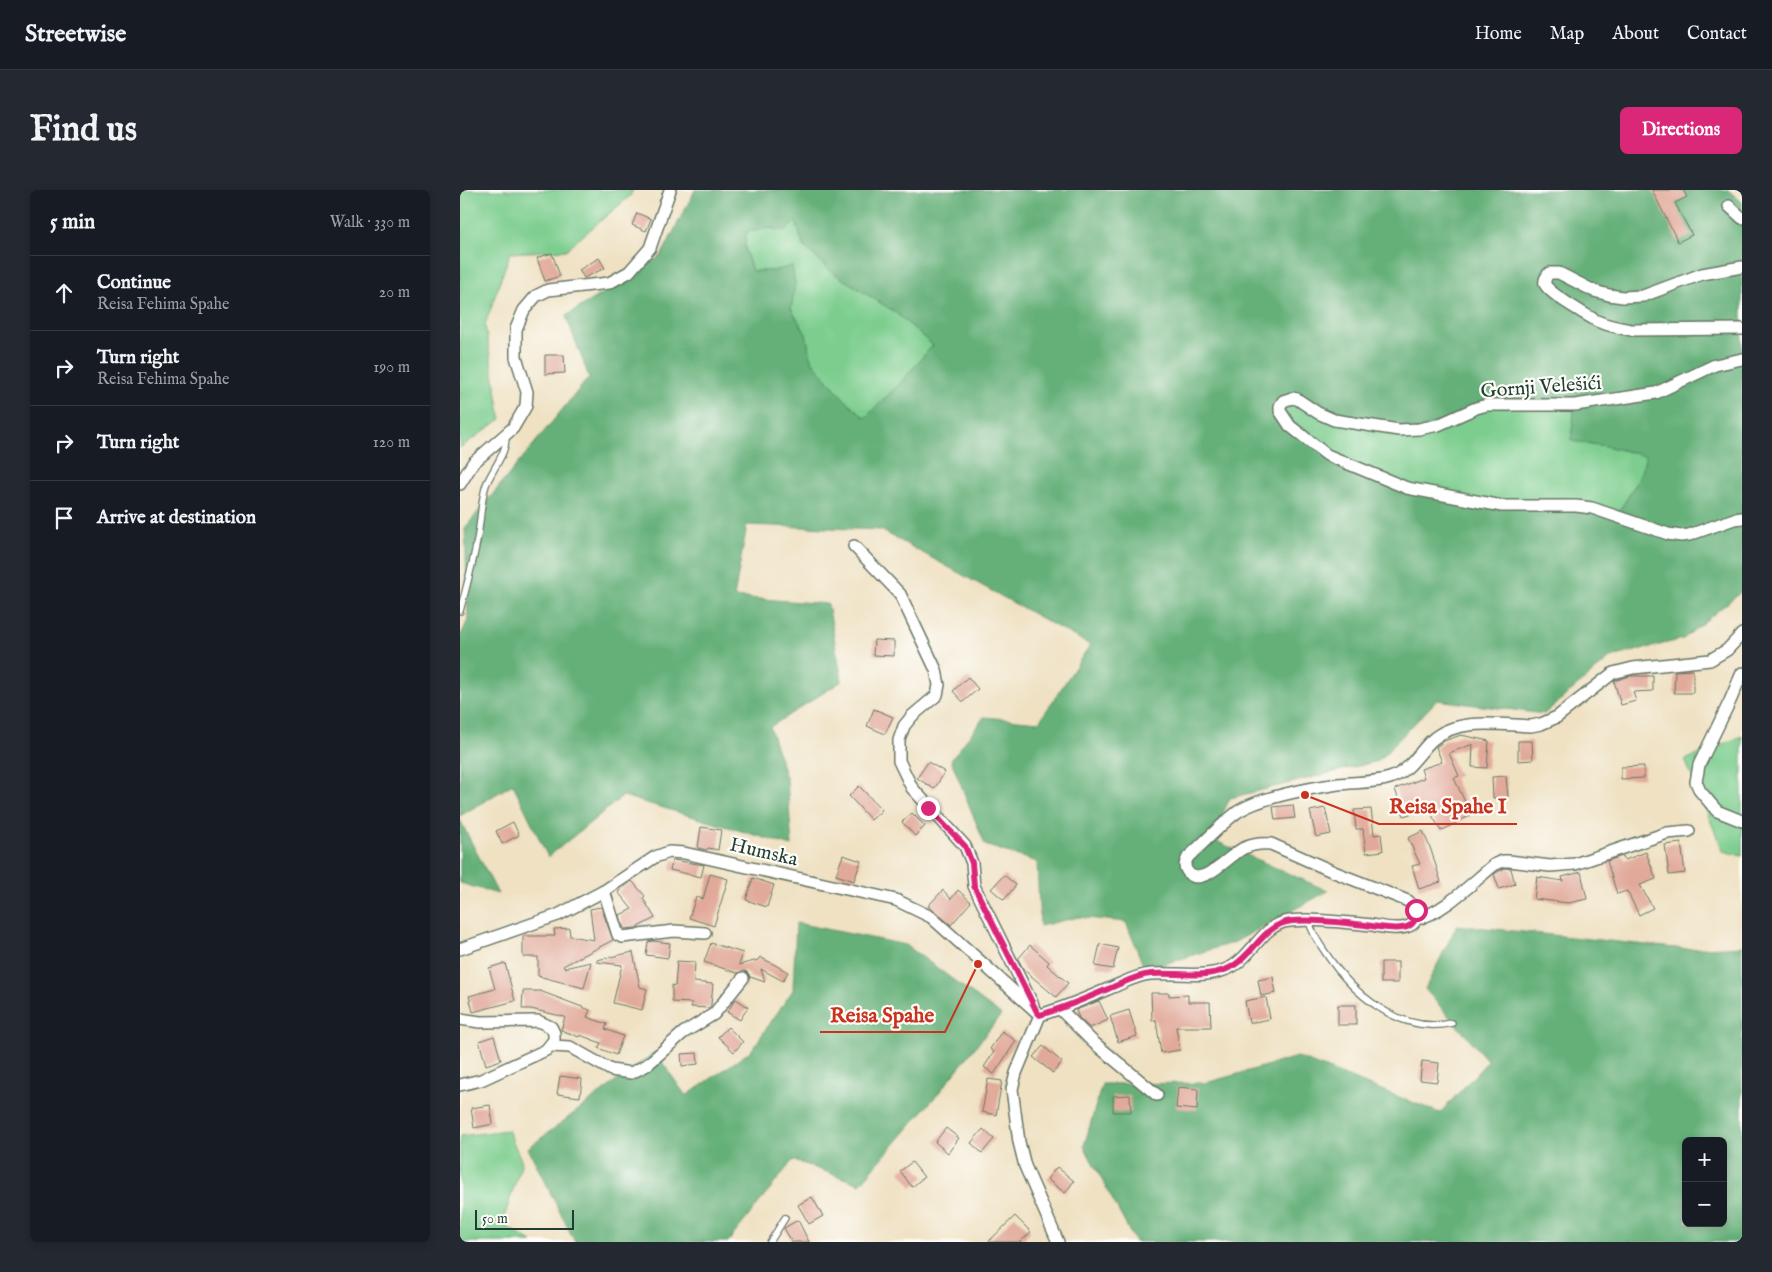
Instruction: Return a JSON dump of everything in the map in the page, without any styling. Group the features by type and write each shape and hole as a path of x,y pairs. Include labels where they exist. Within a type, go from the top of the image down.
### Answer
{"street":[{"path":"460,484 473,463 513,428 526,406 527,392 516,357 516,329 524,310 536,296 548,290 609,283 630,272 650,248 670,190"},
{"path":"1729,206 1742,218"},
{"path":"1742,267 1702,274 1643,296 1610,296 1594,291 1559,273 1549,273 1545,279 1545,284 1557,296 1597,321 1616,328 1631,330 1742,329"},
{"name":"Gornji Velešići","path":"1742,359 1715,365 1656,393 1575,405 1487,405 1438,425 1419,430 1399,430 1334,420 1318,414 1297,399 1292,398 1283,401 1280,411 1290,426 1327,455 1407,488 1502,506 1576,506 1592,508 1668,534 1681,536 1742,518"},
{"path":"854,546 900,594 936,670 939,685 937,695 912,716 904,726 899,740 899,761 912,788 965,846 972,863 974,886 1038,1013 1012,1089 1019,1142 1025,1166 1058,1242"},
{"path":"1416,919 1417,914 1413,906 1401,898 1334,872 1271,844 1259,843 1242,849 1208,874 1198,878 1193,878 1188,873 1185,868 1185,862 1188,857 1237,813 1249,805 1263,800 1337,784 1390,778 1404,770 1432,741 1448,730 1465,725 1531,726 1541,724 1566,711 1612,673 1633,668 1710,660 1727,650 1742,634"},
{"path":"1742,673 1699,765 1696,782 1706,799 1717,811 1742,821"},
{"path":"1038,1013 1060,1009 1148,974 1210,975 1233,966 1250,952 1269,930 1283,922 1354,923 1397,928 1409,926 1416,919 1426,917 1438,911 1494,865 1504,861 1550,866 1574,864 1667,833 1689,830"},
{"name":"Humska","path":"460,949 558,915 604,891 655,857 669,852 684,852 896,900 931,917 1038,1013"},
{"path":"604,891 618,935 674,930 706,933"},
{"path":"551,1046 570,1047 611,1070 631,1073 647,1065 683,1033 714,1014 743,978"},
{"path":"1060,1009 1092,1042 1157,1095"},
{"path":"460,1019 480,1022 538,1021 551,1027 554,1033 554,1040 546,1050 481,1080 460,1085"}],"lane":[{"path":"460,610 478,536 484,490 493,468 505,448 507,439 505,435"},
{"path":"1309,921 1311,930 1332,964 1349,984 1367,999 1387,1013 1406,1020 1424,1025 1452,1023"},
{"path":"770,1242 785,1218"}],"green space":[{"path":"460,190 633,190 630,196 566,250 510,253 485,325 501,419 460,448"},
{"path":"695,190 1728,190 1742,202 1742,591 1683,639 1611,657 1544,714 1437,700 1378,761 1230,798 1211,839 1328,891 1235,942 1145,970 1126,922 1078,917 1040,926 1037,862 985,845 951,760 984,717 1039,722 1090,645 881,530 747,525 734,597 828,604 842,681 770,727 787,781 792,846 623,796 548,857 513,784 460,816 460,637 468,620 465,528 589,377 566,316 661,256","holes":["796,221 803,245 832,272 895,312 933,345 902,381 865,418 845,400 811,360 806,334 791,309 795,283 792,266 772,271 752,271 745,249 746,232 770,228 786,231","1297,399 1334,420 1419,429 1496,404 1575,405 1571,441 1606,446 1646,456 1639,479 1616,516 1576,506 1502,506 1407,488 1313,445 1280,406"]},
{"path":"796,221 803,246 832,272 895,312 933,345 902,381 865,419 845,400 811,360 806,334 791,309 795,283 772,271 752,271 745,249 746,232 770,228 786,231"},
{"path":"1283,401 1476,408 1575,405 1571,441 1606,446 1647,456 1639,479 1616,517 1502,506 1407,488 1313,445 1280,406"},
{"path":"1742,736 1742,856 1723,851 1685,760"},
{"path":"460,820 498,894 460,883"},
{"path":"796,923 906,945 1001,1015 941,1090 860,1184 793,1160 728,1242 575,1242 528,1148 655,1052 686,1096 751,1051 793,990"},
{"path":"1457,925 1685,949 1742,946 1742,1242 1135,1242 1084,1146 1102,1084 1206,1083 1297,1057 1440,1113 1488,1061 1425,989"},
{"path":"508,1130 522,1162 502,1224 532,1242 460,1242 460,1136"}],"building":[{"path":"1652,190 1683,190 1687,197 1675,203 1692,235 1678,242"},
{"path":"637,213 651,219 646,231 632,225"},
{"path":"552,253 560,276 545,281 537,258"},
{"path":"599,258 605,268 584,278 579,270"},
{"path":"545,355 564,355 565,373 545,374"},
{"path":"874,640 894,641 894,656 873,655"},
{"path":"1693,670 1693,693 1674,693 1675,671"},
{"path":"1630,676 1653,676 1653,691 1633,692 1636,701 1621,705 1614,681"},
{"path":"968,677 978,689 963,702 953,691"},
{"path":"874,709 893,717 885,734 867,726"},
{"path":"1461,735 1489,741 1487,768 1472,767 1473,744 1449,753 1459,776 1454,778 1471,815 1441,831 1428,808 1404,816 1395,789 1424,778 1421,769 1442,762 1436,747 1444,741"},
{"path":"1518,741 1532,741 1533,760 1518,761"},
{"path":"928,762 945,772 934,789 917,778"},
{"path":"1644,766 1644,778 1621,779 1621,767"},
{"path":"1506,776 1508,797 1493,798 1492,777"},
{"path":"859,786 882,810 871,820 849,796"},
{"path":"1293,805 1295,818 1275,820 1273,807"},
{"path":"1325,808 1331,834 1316,837 1310,811"},
{"path":"1371,809 1374,835 1381,834 1383,851 1366,853 1363,829 1356,829 1354,810"},
{"path":"912,813 925,826 915,836 902,822"},
{"path":"513,822 519,835 502,844 496,831"},
{"path":"701,827 721,830 718,850 698,848"},
{"path":"1423,831 1441,882 1419,889 1412,866 1420,864 1408,838"},
{"path":"1681,843 1685,873 1669,875 1665,845"},
{"path":"1646,852 1656,879 1640,885 1653,908 1639,915 1627,891 1617,894 1607,861 1623,856 1625,860"},
{"path":"843,855 861,861 854,881 836,875"},
{"path":"673,860 704,865 701,877 670,870"},
{"path":"1505,868 1511,869 1515,884 1499,889 1494,874"},
{"path":"1581,872 1587,899 1569,903 1534,899 1537,877 1563,881 1562,877"},
{"path":"710,874 728,879 714,926 689,918 696,897 703,899"},
{"path":"1004,875 1016,885 1004,900 991,889"},
{"path":"753,878 774,885 767,907 746,900"},
{"path":"632,881 645,896 643,898 655,918 636,928 624,929 620,915 632,909 618,892"},
{"path":"943,890 951,899 958,890 971,902 951,925 928,906"},
{"path":"601,907 613,940 563,966 564,968 591,962 584,988 538,976 538,957 523,957 523,936 555,936 554,929 569,928 570,936 594,940 590,909"},
{"path":"648,942 670,943 668,958 646,955"},
{"path":"711,943 743,953 739,965 758,960 760,957 788,972 783,981 761,969 765,982 750,977 745,971 737,973 704,962"},
{"path":"1100,944 1118,948 1113,969 1095,966"},
{"path":"1030,945 1049,962 1047,965 1068,983 1056,997 1024,970 1018,959"},
{"path":"633,952 640,987 647,989 642,1010 613,1003 622,965 597,962 597,960"},
{"path":"677,961 695,962 694,982 713,984 709,1008 691,1007 692,1003 672,1002 672,985 675,986"},
{"path":"1381,962 1398,962 1398,983 1381,983"},
{"path":"505,963 515,1001 473,1012 469,996 495,989 489,968"},
{"path":"1273,977 1276,993 1261,996 1258,980"},
{"path":"523,991 540,991 590,1010 587,1017 607,1024 605,1029 623,1036 616,1055 598,1048 601,1043 561,1030 565,1017 531,1009 522,1009"},
{"path":"1151,993 1169,993 1169,996 1188,995 1188,1002 1210,1002 1211,1027 1176,1027 1180,1050 1161,1053 1156,1020 1152,1020"},
{"path":"1266,997 1270,1019 1249,1023 1245,1001"},
{"path":"736,999 748,1007 740,1020 727,1012"},
{"path":"1099,1001 1108,1020 1090,1028 1079,1018 1076,1010"},
{"path":"1338,1005 1356,1005 1356,1025 1338,1025"},
{"path":"1129,1010 1137,1036 1118,1042 1110,1016"},
{"path":"728,1027 743,1042 734,1052 718,1037"},
{"path":"1002,1031 1016,1041 994,1074 984,1067 994,1052 990,1049"},
{"path":"494,1036 501,1060 486,1065 479,1041"},
{"path":"1043,1046 1062,1062 1053,1073 1033,1057"},
{"path":"697,1053 698,1064 682,1066 681,1054"},
{"path":"1422,1061 1439,1063 1437,1082 1420,1080"},
{"path":"560,1076 582,1079 580,1097 557,1094"},
{"path":"988,1079 1002,1081 996,1115 982,1112"},
{"path":"1178,1087 1198,1089 1197,1110 1176,1108"},
{"path":"1130,1095 1131,1112 1113,1112 1113,1096"},
{"path":"490,1105 493,1124 474,1128 471,1108"},
{"path":"946,1128 959,1138 948,1153 935,1142"},
{"path":"983,1129 994,1139 982,1153 971,1143"},
{"path":"912,1162 924,1177 912,1187 900,1171"},
{"path":"1057,1167 1074,1181 1065,1193 1047,1179"},
{"path":"812,1197 823,1216 809,1224 798,1205"},
{"path":"1015,1216 1031,1232 1020,1242 988,1242"},
{"path":"798,1220 809,1242 792,1242 784,1228"}],"place":[{"name":"Reisa Spahe I","path":"1305,795"},
{"name":"Reisa Spahe","path":"978,964"}],"route":[{"path":"928,808 965,846 972,863 974,886 1040,1015 1148,974 1210,975 1233,966 1250,952 1269,930 1283,922 1354,923 1397,928 1409,926 1416,919 1416,910"}]}
